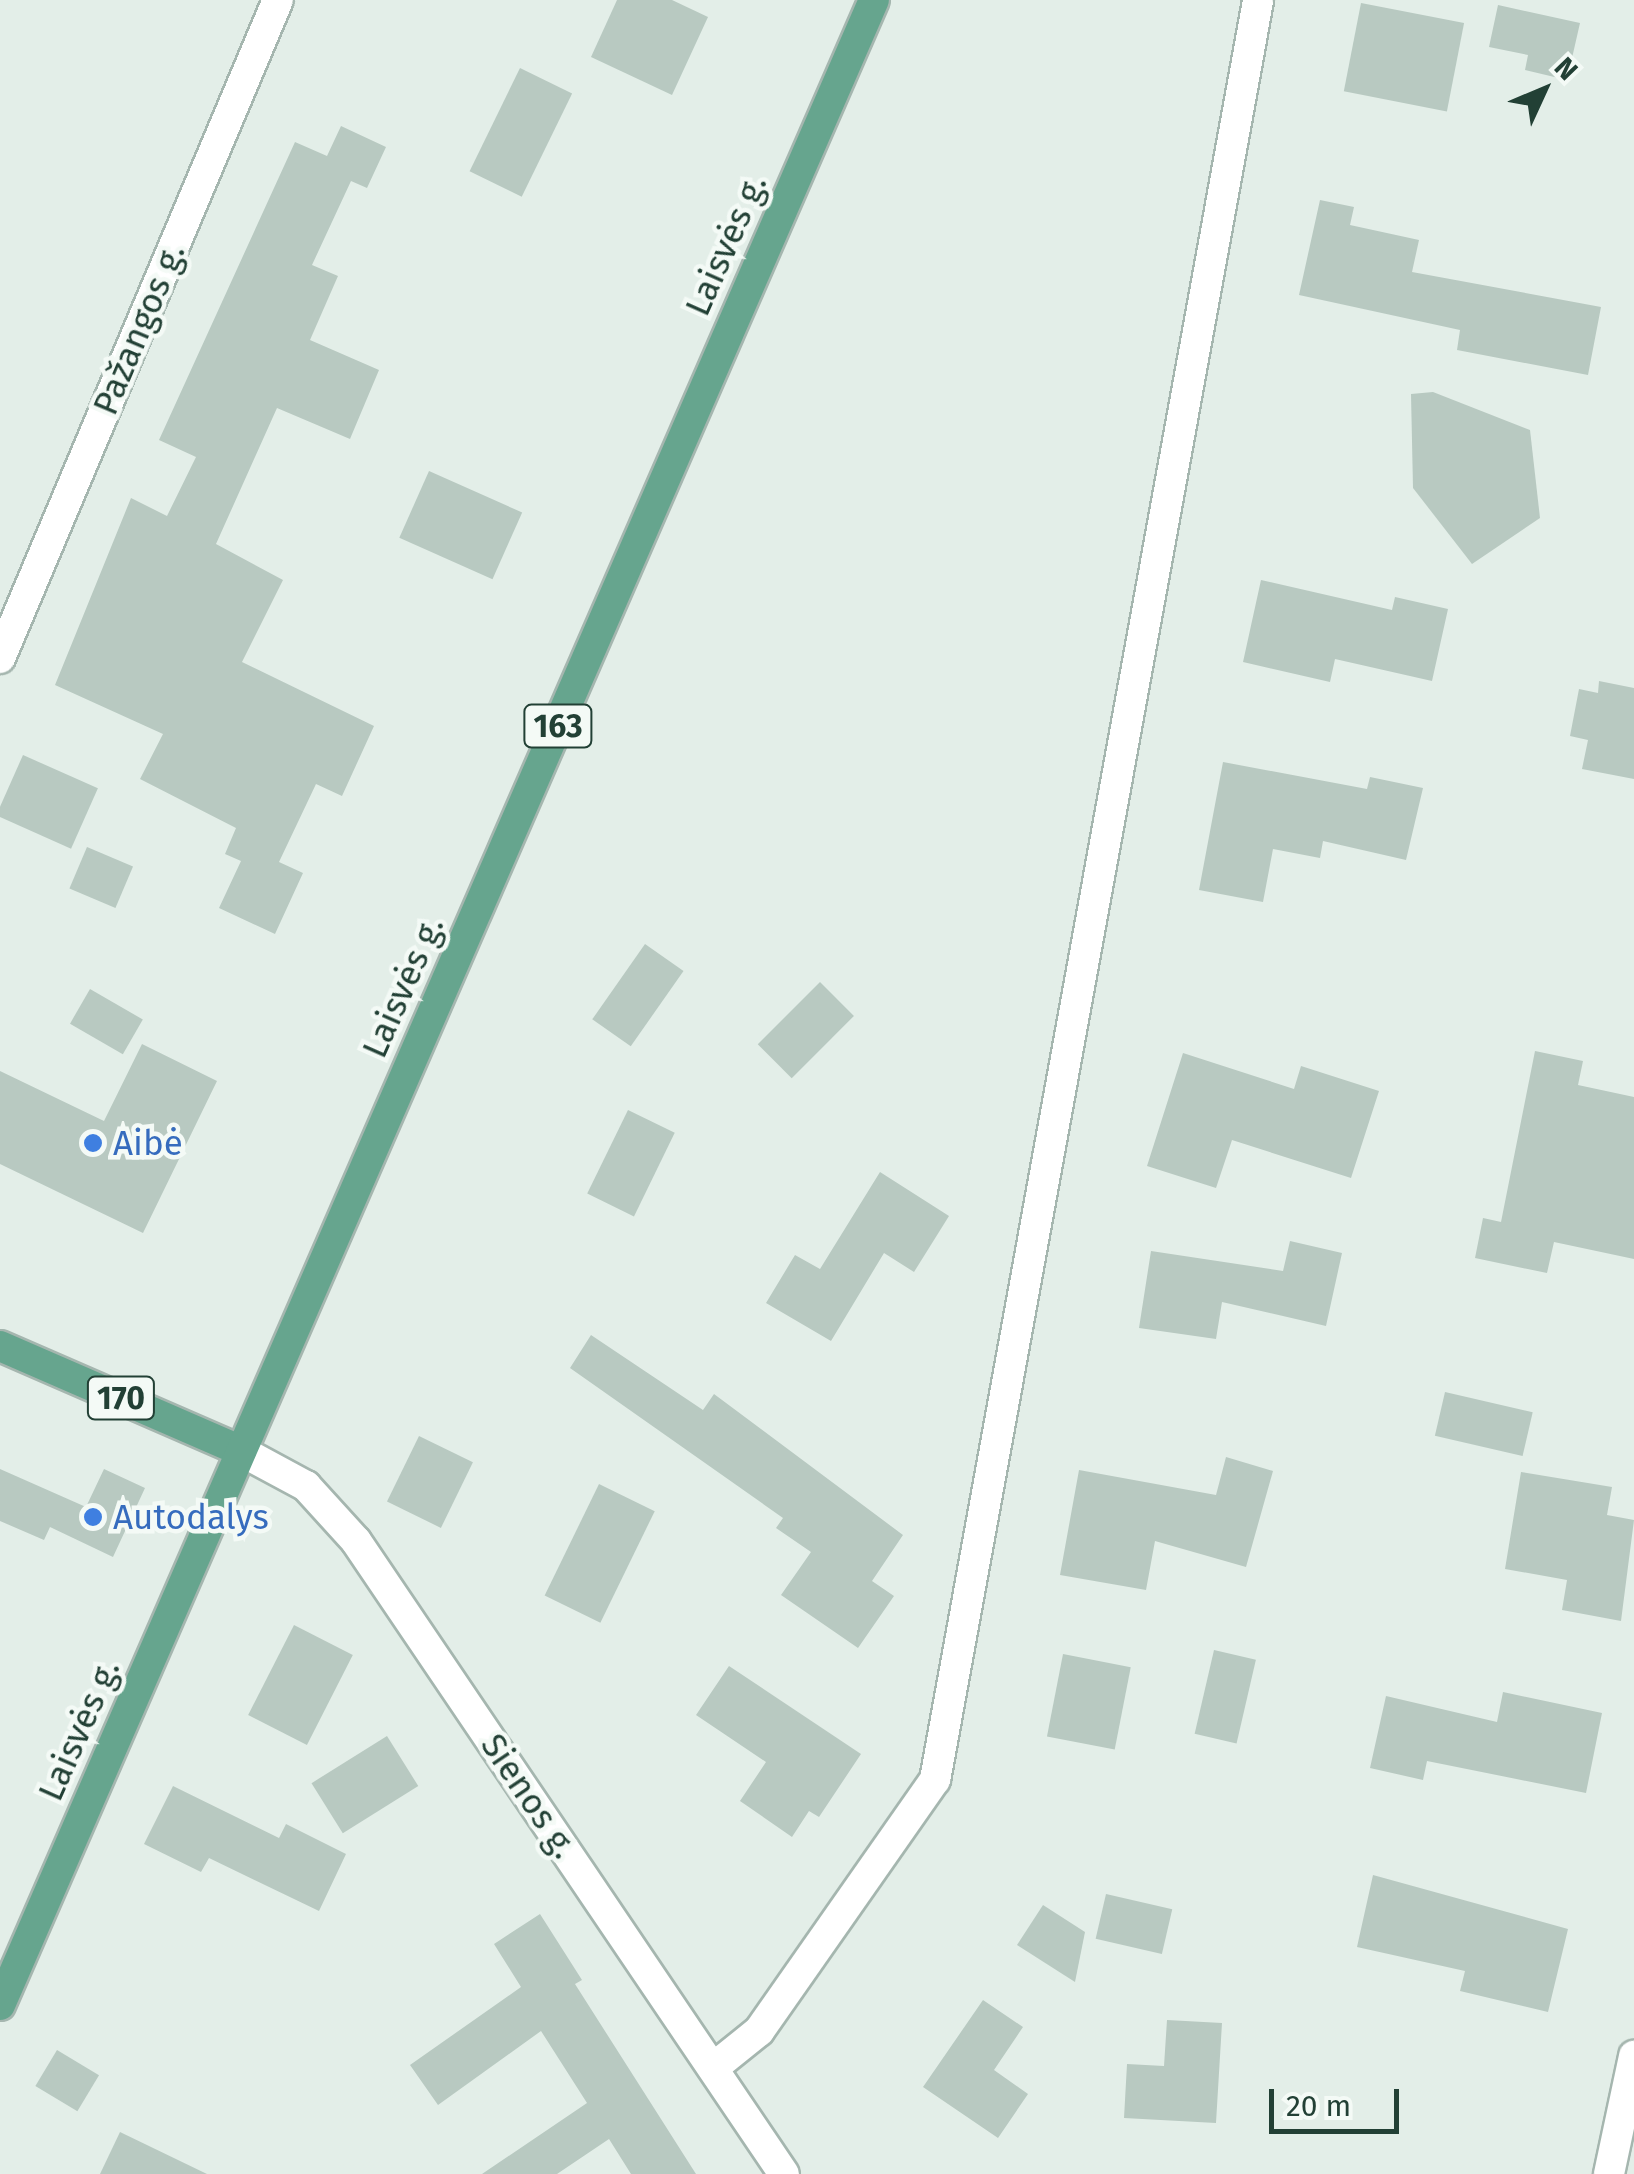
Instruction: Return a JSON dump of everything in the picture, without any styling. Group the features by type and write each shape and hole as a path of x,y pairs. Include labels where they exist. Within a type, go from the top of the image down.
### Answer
{"main road":[{"name":"Laisvės g.","path":"0,2005 874,0"},
{"name":"170","path":"0,1346 241,1451"}],"street":[{"name":"Pažangos g.","path":"0,658 278,0"},
{"path":"713,2068 759,2031 911,1826 935,1780 1258,0"},
{"name":"Sienos g.","path":"241,1451 306,1486 356,1540 784,2174"},
{"path":"1609,2174 1634,2056"}],"building":[{"path":"617,0 672,0 708,17 672,95 591,57"},
{"path":"1361,3 1464,23 1447,111 1344,91"},
{"path":"1498,5 1580,23 1567,80 1525,70 1528,55 1489,47"},
{"path":"520,68 572,93 522,197 470,171"},
{"path":"341,126 386,147 367,188 351,181 312,265 338,276 310,340 379,370 350,439 277,408 216,544 283,580 242,662 374,726 342,796 316,784 279,862 303,873 275,934 219,908 241,861 225,854 236,828 140,779 163,734 55,685 131,498 167,516 196,457 159,440 295,142 327,156"},
{"path":"1320,200 1354,207 1350,225 1419,240 1412,272 1601,307 1588,375 1457,350 1460,330 1299,295"},
{"path":"1433,392 1530,430 1540,518 1472,564 1413,488 1411,394"},
{"path":"429,471 522,512 492,579 399,538"},
{"path":"1261,580 1392,610 1395,597 1448,609 1432,681 1335,659 1330,682 1243,662"},
{"path":"1599,681 1634,688 1634,779 1582,769 1588,740 1570,736 1579,689 1598,693"},
{"path":"23,755 98,788 71,849 0,817 0,807"},
{"path":"1223,762 1367,789 1370,777 1423,788 1406,860 1323,841 1320,858 1273,849 1263,902 1199,890"},
{"path":"87,847 133,867 115,908 69,888"},
{"path":"645,944 684,971 631,1046 592,1019"},
{"path":"820,982 854,1016 792,1078 758,1044"},
{"path":"90,989 143,1020 123,1054 70,1024"},
{"name":"Aibė","path":"142,1044 217,1081 143,1233 0,1164 0,1071 104,1121"},
{"path":"1535,1051 1583,1061 1578,1085 1634,1097 1634,1259 1554,1242 1547,1273 1475,1258 1483,1218 1501,1222"},
{"path":"1183,1053 1294,1089 1301,1066 1379,1091 1351,1178 1232,1140 1216,1188 1147,1166"},
{"path":"628,1110 675,1133 634,1216 587,1194"},
{"path":"880,1172 949,1216 914,1272 884,1253 831,1341 766,1303 795,1255 820,1269"},
{"path":"1290,1241 1342,1253 1326,1326 1222,1302 1216,1339 1139,1328 1151,1251 1283,1271"},
{"path":"591,1335 703,1410 714,1394 903,1535 872,1581 894,1596 858,1648 781,1595 811,1552 776,1528 783,1518 570,1368"},
{"path":"1445,1392 1533,1412 1523,1456 1435,1436"},
{"path":"419,1436 473,1462 441,1528 387,1502"},
{"path":"1226,1457 1273,1471 1246,1567 1155,1541 1146,1590 1060,1575 1079,1470 1216,1495"},
{"name":"Autodalys","path":"0,1469 86,1507 104,1469 145,1488 113,1557 50,1527 44,1540 0,1521"},
{"path":"1521,1472 1612,1487 1607,1515 1634,1520 1621,1621 1562,1610 1567,1580 1505,1569"},
{"path":"599,1484 655,1511 600,1623 545,1595"},
{"path":"294,1625 353,1655 307,1745 248,1715"},
{"path":"1214,1650 1256,1660 1237,1743 1195,1734"},
{"path":"1063,1654 1131,1667 1115,1750 1047,1736"},
{"path":"729,1666 861,1754 819,1817 809,1811 792,1837 740,1801 766,1762 696,1715"},
{"path":"1503,1692 1602,1713 1586,1793 1427,1761 1423,1780 1370,1768 1386,1696 1497,1722"},
{"path":"387,1736 418,1786 343,1833 312,1783"},
{"path":"173,1786 279,1838 286,1824 346,1854 319,1911 209,1858 201,1872 144,1844"},
{"path":"1373,1875 1568,1929 1548,2012 1460,1991 1465,1971 1357,1947"},
{"path":"1106,1894 1172,1909 1162,1954 1096,1939"},
{"path":"1043,1905 1085,1932 1075,1982 1017,1945"},
{"path":"540,1914 582,1980 575,1984 696,2174 631,2174 609,2139 557,2174 482,2174 587,2103 541,2031 438,2105 410,2065 521,1987 494,1944"},
{"path":"983,2000 1023,2027 994,2070 1028,2094 998,2138 923,2087"},
{"path":"1167,2020 1222,2023 1216,2123 1124,2118 1127,2064 1164,2066"},
{"path":"57,2050 99,2075 77,2111 35,2086"},
{"path":"120,2132 207,2174 100,2174"}],"place":[{"name":"Aibė","path":"93,1143"},
{"name":"Autodalys","path":"93,1517"}]}
